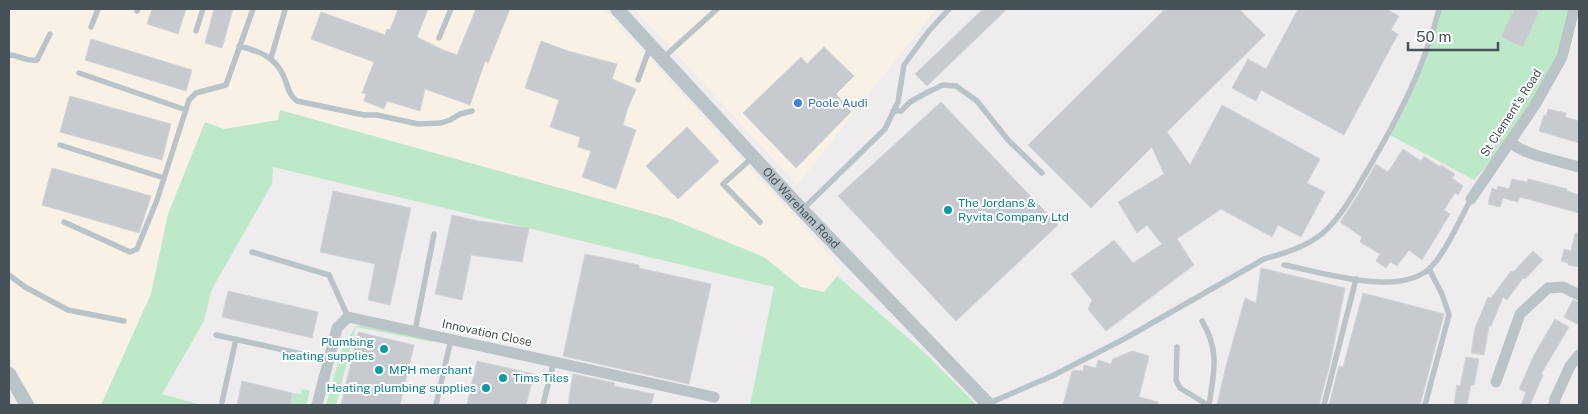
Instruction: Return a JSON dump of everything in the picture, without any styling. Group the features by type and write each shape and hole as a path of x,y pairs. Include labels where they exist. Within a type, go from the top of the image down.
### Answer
{"street":[{"name":"Old Wareham Road","path":"617,9 802,210 988,404"},
{"name":"St Clement's Road","path":"1470,199 1535,105 1562,57 1574,9"},
{"path":"1510,141 1514,146 1532,153 1579,167"},
{"path":"1496,382 1520,314 1548,288 1563,287 1579,295"},
{"path":"317,405 337,328 348,316"},
{"name":"Innovation Close","path":"348,316 714,397"},
{"path":"1554,405 1570,366 1579,355"},
{"path":"9,374 27,405"}],"lane":[{"path":"91,27 98,9"},
{"path":"196,31 203,9"},
{"path":"64,222 130,252 137,249 157,200 189,100 196,93 226,85 253,9"},
{"path":"439,38 451,9"},
{"path":"662,59 717,9"},
{"path":"802,210 885,129 898,102 904,65 928,32 949,9"},
{"path":"988,404 1052,376 1124,339 1264,259 1305,245 1321,234 1332,224 1355,191 1400,110 1422,65 1439,9"},
{"path":"271,58 285,10"},
{"path":"9,56 13,55 29,62 37,60 50,34"},
{"path":"239,46 271,58 277,64 292,97 297,102 364,115 377,115 418,124 441,123 460,114 472,111"},
{"path":"638,80 651,46"},
{"path":"79,73 186,110"},
{"path":"893,112 901,112 910,102 943,86 956,86 977,101 1008,140 1042,174"},
{"path":"60,144 164,178"},
{"path":"753,157 723,184 760,222"},
{"path":"1284,264 1370,282 1398,282 1419,276 1432,266 1444,249 1470,199"},
{"path":"415,331 434,234"},
{"path":"252,252 329,275 348,316"},
{"path":"1426,405 1449,315 1442,294 1429,269"},
{"path":"9,275 25,287 68,310 124,321"},
{"path":"1324,405 1356,279"},
{"path":"1176,347 1176,380 1180,388 1209,405 1214,371 1214,350 1209,332 1202,320"},
{"path":"216,335 329,360"},
{"path":"222,402 236,339"},
{"path":"436,405 451,339"},
{"path":"544,405 554,361"}],"shaded area":[{"path":"9,9 604,9 842,269 824,292 801,287 764,257 671,219 280,110 278,120 224,129 205,123 168,214 151,294 101,405 36,405 9,357"},
{"path":"634,9 936,9 797,185"}],"green space":[{"path":"1439,9 1574,9 1562,57 1510,141 1474,180 1388,134 1422,65"},
{"path":"280,110 671,219 764,257 801,287 824,292 837,276 924,352 977,405 750,405 774,287 273,167 272,184 216,282 211,292 204,321 162,394 201,405 101,405 151,294 168,214 205,122 224,129 278,120"},
{"path":"364,325 431,339 433,342 356,327 336,405 326,405 342,348 356,326"},
{"path":"302,389 310,391 306,405 290,405 292,393 301,394"}],"building":[{"path":"152,9 186,9 178,34 147,24"},
{"path":"214,9 233,9 222,48 205,43"},
{"path":"398,9 428,9 417,37 457,55 476,9 510,9 488,63 485,61 470,105 425,89 420,111 387,101 384,109 364,101 366,94 362,93 374,62 311,39 321,12 385,35 387,29 390,30"},
{"path":"983,9 1007,9 927,86 915,74"},
{"path":"1165,9 1239,9 1265,35 1167,132 1190,165 1222,105 1320,159 1307,183 1325,192 1301,237 1278,225 1272,237 1221,209 1177,239 1194,265 1106,331 1088,309 1092,300 1071,274 1114,240 1133,263 1162,244 1147,225 1137,233 1118,202 1164,174 1152,147 1091,208 1028,145"},
{"path":"1298,9 1386,9 1399,16 1391,30 1398,34 1344,135 1261,90 1256,101 1232,88 1248,59 1266,69"},
{"path":"1514,9 1538,9 1536,11 1539,12 1523,47 1501,37"},
{"path":"91,39 192,70 186,91 85,60"},
{"path":"541,41 568,51 617,64 612,79 636,89 623,125 636,130 616,189 582,177 591,151 578,147 580,137 550,127 559,100 525,88"},
{"name":"Poole Audi","path":"824,47 854,76 836,94 851,112 796,168 743,113 801,57 807,64"},
{"path":"70,96 171,124 162,160 60,132"},
{"name":"The Jordans & Ryvita Company Ltd","path":"941,102 1058,225 956,321 838,196"},
{"path":"1548,109 1566,113 1565,117 1579,121 1579,143 1539,131"},
{"path":"687,127 719,161 678,199 646,166"},
{"path":"1403,149 1421,161 1424,156 1440,167 1441,165 1455,174 1452,178 1463,186 1458,195 1455,193 1444,210 1450,214 1422,260 1409,250 1397,266 1390,262 1386,268 1376,261 1380,254 1360,242 1362,237 1340,222 1376,164 1388,172"},
{"path":"52,168 151,196 139,233 42,205"},
{"path":"1512,179 1527,182 1528,179 1567,189 1567,191 1579,195 1579,213 1520,197 1518,202 1503,198 1500,207 1488,204 1492,188 1497,190 1498,186 1509,189"},
{"path":"333,191 411,208 390,305 368,300 375,264 320,252"},
{"path":"452,215 529,228 522,262 471,255 462,300 435,294"},
{"path":"1575,233 1579,233 1579,267 1568,265 1568,263 1561,261 1564,249 1571,251"},
{"path":"1533,251 1543,260 1525,279 1523,278 1507,300 1503,297 1491,326 1489,326 1484,355 1471,353 1475,328 1488,297 1491,298 1511,271 1513,272"},
{"path":"585,254 639,265 639,268 711,284 689,384 563,356"},
{"path":"1261,268 1345,288 1330,364 1319,405 1217,405 1245,298 1256,303"},
{"path":"228,291 318,312 312,338 222,317"},
{"path":"1363,293 1444,314 1420,405 1329,405 1339,366 1343,367"},
{"path":"1573,300 1579,302 1579,325 1564,317"},
{"path":"1555,319 1569,327 1541,374 1543,375 1530,405 1521,405 1526,392 1519,389 1534,355"},
{"path":"358,332 414,345 400,405 341,405"},
{"path":"1132,351 1149,356 1139,397 1158,402 1158,405 1063,405 1072,371 1083,371 1084,365 1096,368 1098,360 1111,364 1113,359"},
{"path":"1466,357 1479,359 1474,385 1471,385 1467,405 1454,405 1457,385 1460,386"},
{"path":"477,361 534,374 526,405 467,405"},
{"path":"573,374 615,383 614,386 654,394 651,405 568,405"},
{"path":"242,381 292,393 290,405 237,405"}],"place":[{"name":"Poole Audi","path":"798,103"},
{"name":"The Jordans & Ryvita Company Ltd","path":"948,210"},
{"name":"Plumbing heating supplies","path":"384,349"},
{"name":"MPH merchant","path":"379,370"},
{"name":"Tims Tiles","path":"503,378"},
{"name":"Heating plumbing supplies","path":"486,388"}]}
